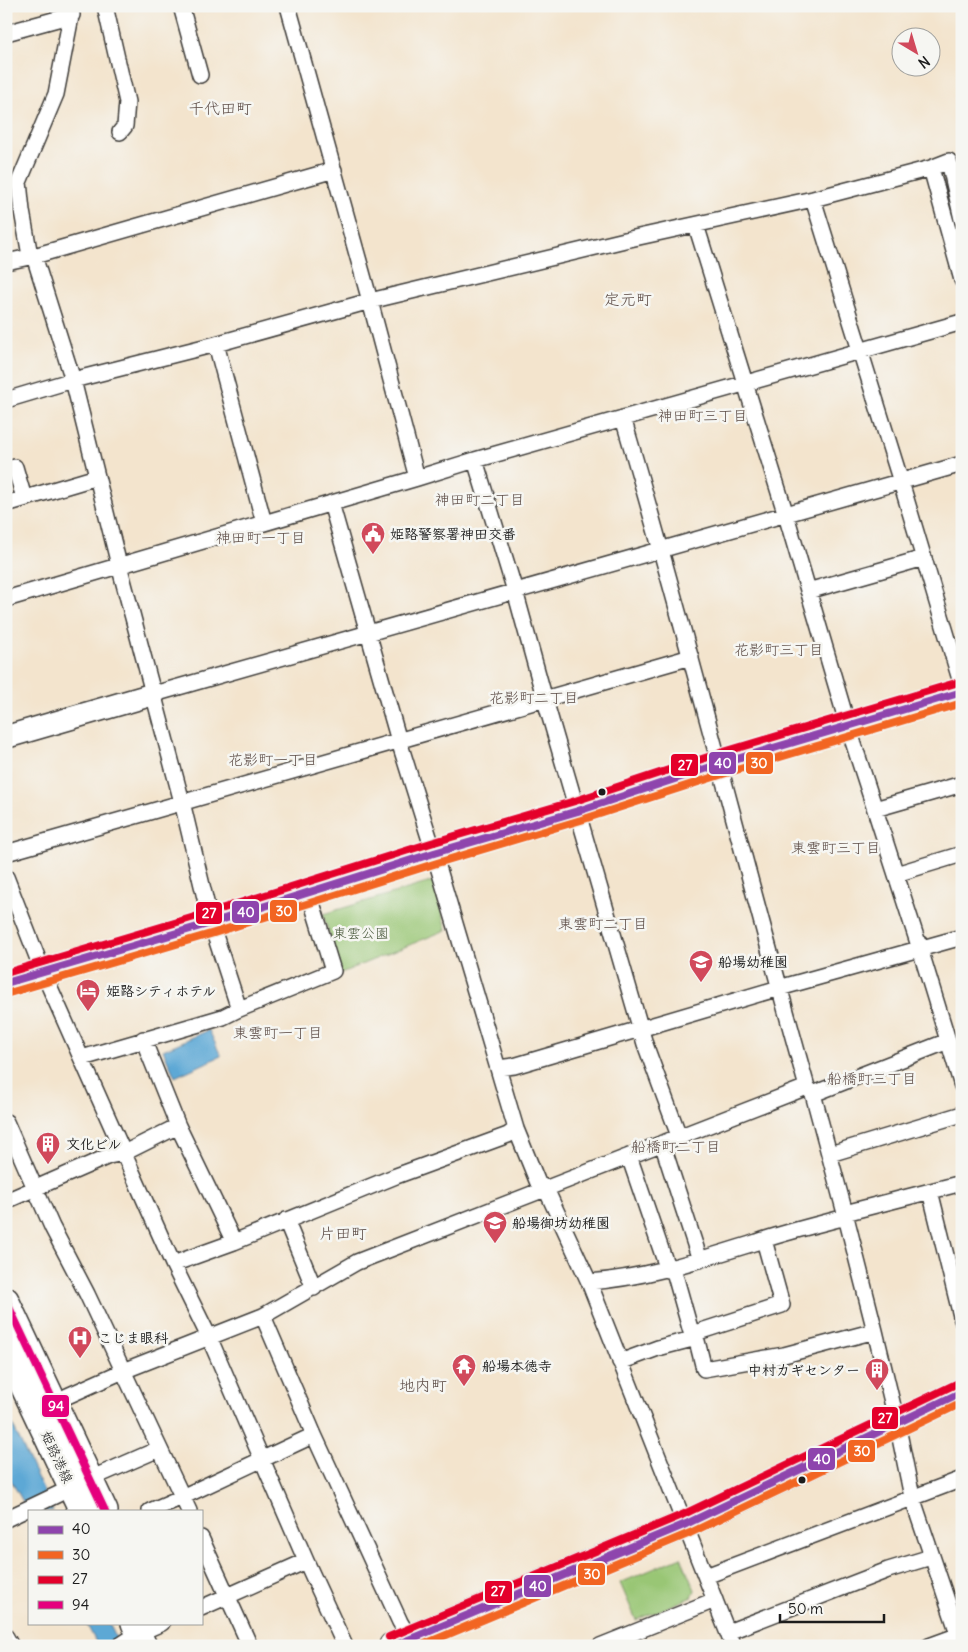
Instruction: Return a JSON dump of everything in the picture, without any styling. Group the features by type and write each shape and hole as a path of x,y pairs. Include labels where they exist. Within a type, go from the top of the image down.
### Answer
{"highway":[{"path":"406,1643 686,1524 962,1392"}],"main road":[{"name":"姫路港線","path":"6,1300 54,1402 71,1488 104,1510"},
{"name":"姫路港線","path":"6,1350 82,1510"}],"street":[{"path":"105,6 127,102 125,126 120,132"},
{"path":"181,6 200,75"},
{"path":"288,6 417,478"},
{"path":"6,34 74,9"},
{"path":"74,9 56,94 20,182 22,210 29,250 34,256 73,380 118,565 154,694 211,923 238,1010"},
{"path":"6,400 73,380 216,344 370,301 625,240 813,199 931,168 949,161 962,219"},
{"path":"931,168 955,230 962,280"},
{"path":"6,262 34,256 334,170"},
{"path":"813,199 962,686"},
{"path":"696,226 786,515 848,726 962,1086"},
{"path":"6,598 475,460 962,322"},
{"path":"216,344 264,523"},
{"path":"623,418 662,550 779,988 830,1154 897,1423 912,1497 960,1638 929,1646"},
{"path":"475,460 515,591 640,1028 679,1136"},
{"path":"6,737 368,632 962,464"},
{"path":"6,469 15,467 24,498"},
{"path":"6,504 97,477"},
{"path":"331,503 516,1129 538,1184 546,1189 589,1282 731,1639 888,1570 931,1557"},
{"path":"808,591 924,558"},
{"path":"6,853 691,657"},
{"path":"6,983 211,923 434,853 578,811 720,764 962,692"},
{"path":"875,809 962,784"},
{"path":"896,874 962,854"},
{"path":"6,877 43,972 173,1264 210,1337 306,1561 345,1646"},
{"path":"82,1058 223,1017 333,971 309,893"},
{"path":"498,1068 514,1066 779,988 962,938"},
{"path":"143,1039 178,1126 234,1242"},
{"path":"54,1402 123,1371 263,1316 357,1262 679,1136 948,1041"},
{"path":"830,1154 962,1114"},
{"path":"6,1122 52,1227 87,1294 186,1504"},
{"path":"6,1201 109,1156 124,1153 178,1126"},
{"path":"173,1264 234,1242 396,1176 508,1134 516,1129"},
{"path":"662,1143 700,1260"},
{"path":"629,1156 691,1332 696,1336 704,1369 784,1355 875,1331"},
{"path":"589,1282 610,1281 670,1269 846,1215 962,1183"},
{"path":"930,1191 962,1320"},
{"path":"286,1220 314,1288"},
{"path":"620,1362 782,1305 764,1240"},
{"path":"263,1316 314,1435 400,1622 406,1643"},
{"path":"155,1510 186,1504 263,1459 314,1435"},
{"path":"6,1519 71,1488 159,1450"},
{"path":"706,1576 962,1479"},
{"path":"202,1540 250,1646"},
{"path":"202,1608 306,1561"},
{"path":"600,1646 715,1600"},
{"path":"6,1637 10,1646"}],"green space":[{"name":"東雲公園","path":"434,881 446,930 341,973 323,914"},
{"path":"681,1557 695,1590 692,1597 636,1620 620,1583"}],"water":[{"path":"209,1030 221,1056 175,1077 163,1050"},
{"path":"6,1411 53,1510 28,1510 6,1472"},
{"path":"87,1624 109,1624 120,1646 98,1646"}],"transit line":[{"name":"27","path":"6,973 575,801 717,754 959,682"},
{"name":"40","path":"6,983 211,923 434,853 578,811 720,764 962,692"},
{"name":"30","path":"9,993 214,933 581,820 723,774 962,703"},
{"name":"94","path":"6,1301 105,1510"},
{"name":"27","path":"389,1637 682,1515 958,1383"},
{"name":"40","path":"394,1646 686,1524 962,1392"},
{"name":"30","path":"420,1646 690,1533 962,1403"}],"place":[{"name":"姫路警察署神田交番","path":"373,555"},
{"name":"船場幼稚園","path":"701,983"},
{"name":"姫路シティホテル","path":"88,1012"},
{"name":"文化ビル","path":"48,1165"},
{"name":"船場御坊幼稚園","path":"495,1244"},
{"name":"こじま眼科","path":"80,1359"},
{"name":"船場本徳寺","path":"464,1387"},
{"name":"中村カギセンター","path":"877,1391"}],"district":[{"name":"千代田町","path":"220,108"},
{"name":"定元町","path":"628,299"},
{"name":"神田町三丁目","path":"703,416"},
{"name":"神田町二丁目","path":"480,500"},
{"name":"神田町一丁目","path":"261,538"},
{"name":"花影町三丁目","path":"779,650"},
{"name":"花影町二丁目","path":"534,698"},
{"name":"花影町一丁目","path":"273,760"},
{"name":"東雲町三丁目","path":"836,848"},
{"name":"東雲町二丁目","path":"603,924"},
{"name":"東雲町一丁目","path":"278,1033"},
{"name":"船橋町三丁目","path":"872,1079"},
{"name":"船橋町二丁目","path":"676,1147"},
{"name":"片田町","path":"343,1233"},
{"name":"地内町","path":"423,1385"}]}
